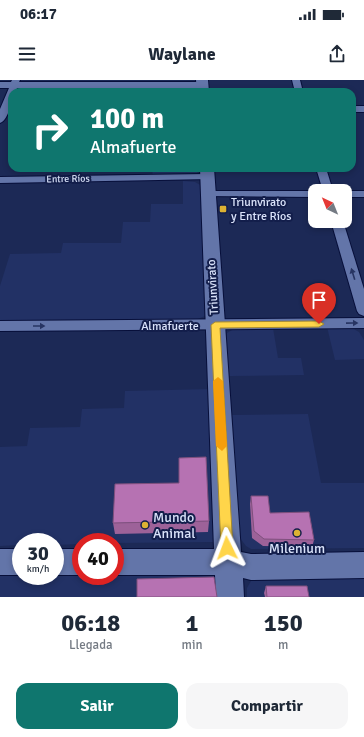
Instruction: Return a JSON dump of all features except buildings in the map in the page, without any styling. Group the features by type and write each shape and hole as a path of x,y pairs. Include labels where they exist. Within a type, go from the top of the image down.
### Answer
{"street":[{"path":"0,86 15,83 202,86"},
{"path":"0,120 8,100"},
{"name":"Entre Ríos","path":"0,180 89,173 207,172"},
{"name":"Triunvirato","path":"207,172 230,597"},
{"path":"322,172 326,184"},
{"path":"208,194 308,194"},
{"path":"352,194 364,194"},
{"path":"339,228 364,311"},
{"name":"Almafuerte","path":"0,326 364,323"},
{"path":"0,562 12,562"},
{"path":"124,562 228,563 251,567 364,564"}],"shaded area":[{"path":"152,172 198,172 195,175 152,176"},
{"path":"183,181 195,182 202,186 207,315 198,319 0,321 0,286 10,254 61,253 63,243 121,243 123,222 150,222 151,204 183,204"},
{"path":"327,327 350,327 359,332 364,340 364,359 335,360"},
{"path":"273,328 278,358 301,358 304,375 229,376 226,338 227,333 234,329"},
{"path":"213,389 218,538 213,542 124,543 124,533 72,533 72,544 64,545 64,533 12,533 12,545 0,546 0,447 27,446 30,428 80,427 82,409 124,408 125,391"},
{"path":"308,414 321,483 364,483 364,548 251,549 246,546 240,538 231,415"},
{"path":"124,571 219,572 227,597 0,597 0,573 12,573 12,585 64,585 64,572 72,572 72,585 124,585"},
{"path":"364,573 364,597 247,597 247,588 251,581 258,576"}],"slow traffic":[{"path":"218,381 222,446"}],"place":[{"name":"Triunvirato y Entre Ríos","path":"223,209"},
{"name":"Mundo Animal","path":"145,525"},
{"name":"Milenium","path":"297,533"}],"route":[{"path":"227,548 215,325 319,324"}]}
